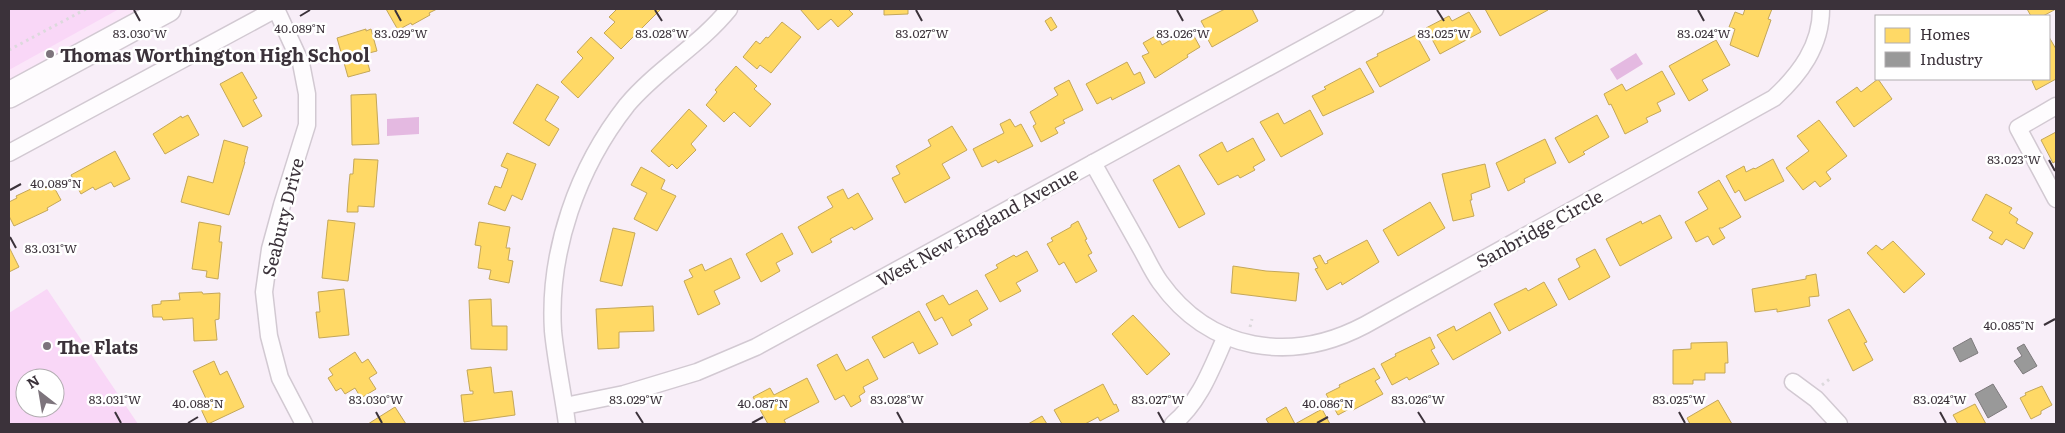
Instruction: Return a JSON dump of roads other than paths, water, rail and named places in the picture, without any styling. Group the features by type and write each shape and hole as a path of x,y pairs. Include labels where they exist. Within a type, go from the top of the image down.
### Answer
{"main road":[{"path":"9,96 168,9"}],"street":[{"path":"9,153 276,9"},
{"name":"Seabury Drive","path":"276,9 301,63 307,94 307,125 272,241 264,292 269,336 280,378 304,424"},
{"path":"566,424 554,331 554,286 562,238 577,192 594,155 628,105 728,9"},
{"name":"West New England Avenue","path":"565,406 624,394 697,372 756,346 1375,9"},
{"name":"Sanbridge Circle","path":"1093,163 1159,281 1178,304 1200,322 1226,336 1259,345 1277,347 1313,345 1347,334 1774,98 1793,80 1808,59 1817,38 1821,9"},
{"path":"2056,106 2018,128 2056,199"},
{"path":"1173,424 1193,403 1226,336"},
{"path":"1793,382 1816,399 1838,424"}],"place":[{"name":"Thomas Worthington High School","path":"50,54"},
{"name":"The Flats","path":"47,346"}]}
